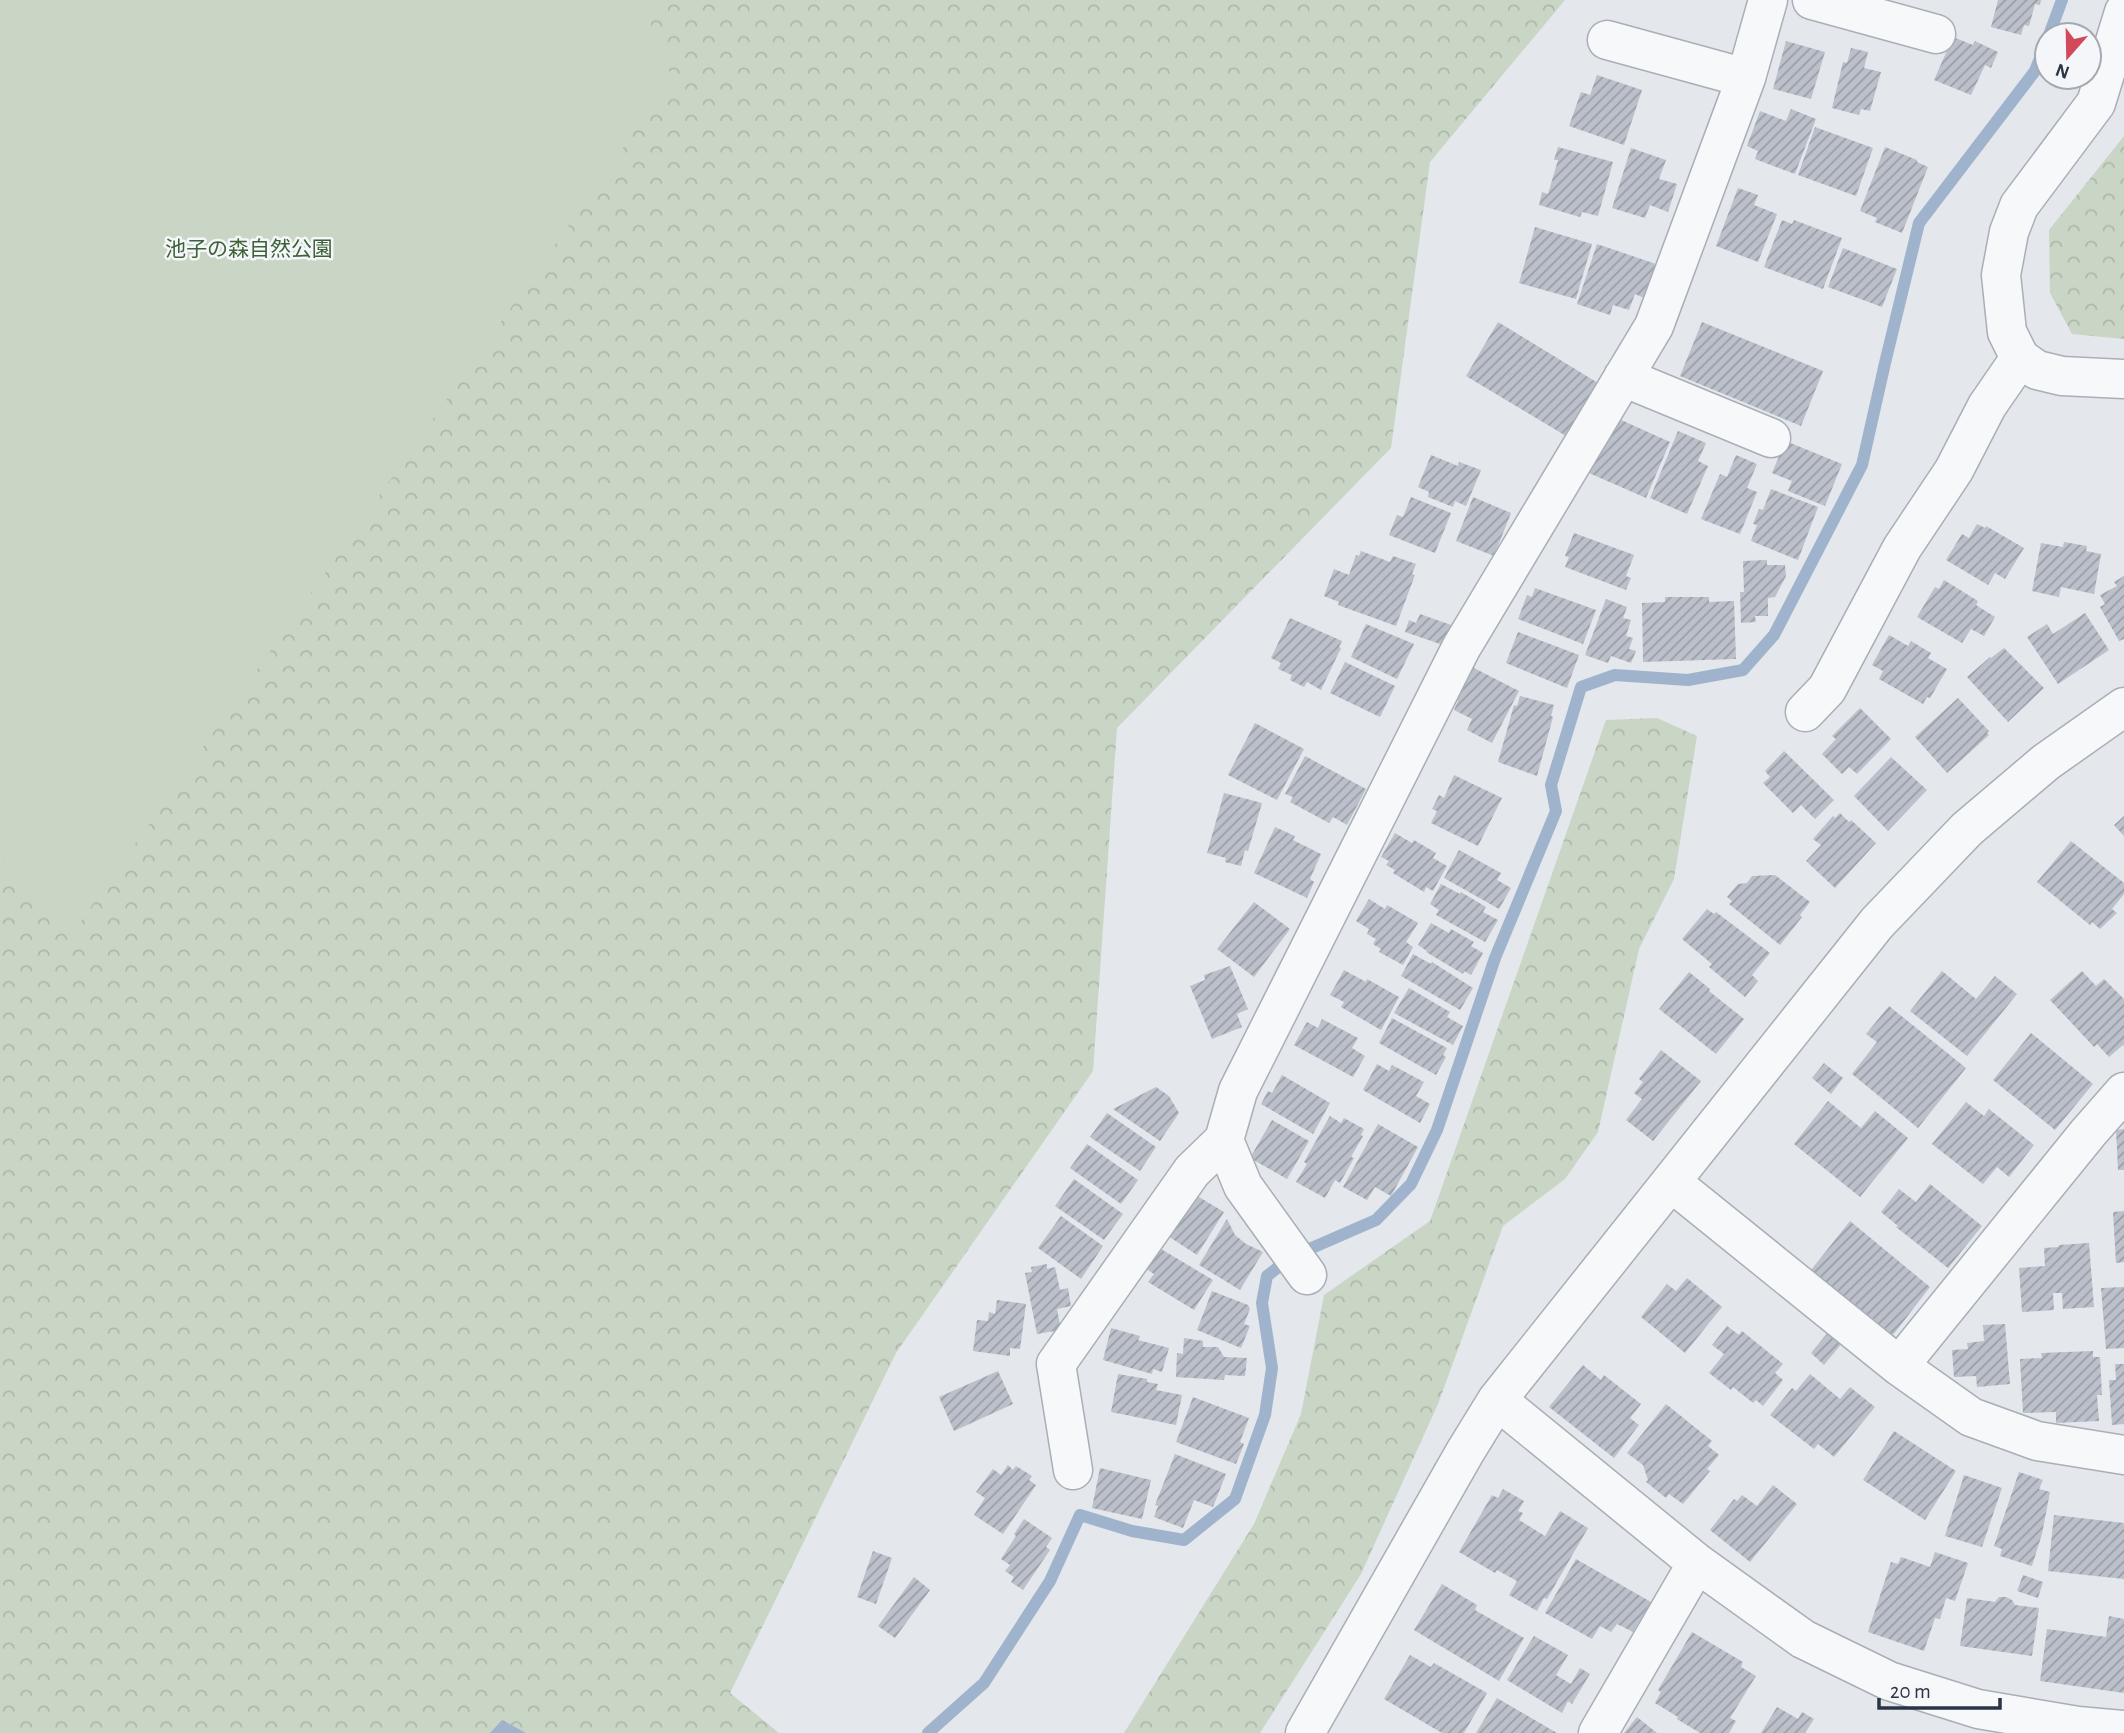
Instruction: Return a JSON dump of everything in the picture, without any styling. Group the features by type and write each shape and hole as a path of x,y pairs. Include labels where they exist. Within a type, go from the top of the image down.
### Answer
{"street":[{"path":"1073,1471 1056,1364 1192,1171 1224,1140 1238,1091 1461,648 1654,326 1746,78 1768,0"},
{"path":"1812,0 1936,34"},
{"path":"2124,12 2096,103 2020,206 2009,232 2001,275 2007,332 2020,358 2038,370 2062,376 2124,379"},
{"path":"1607,40 1746,78"},
{"path":"1805,712 1827,689 1902,548 1954,470 1987,405 2020,358"},
{"path":"1623,377 1771,438"},
{"path":"1305,1733 1497,1400 1877,922 1967,829 2046,762 2124,706"},
{"path":"1899,1366 2088,1133 2124,1093"},
{"path":"1224,1140 1244,1186 1299,1263"},
{"path":"1671,1182 1899,1366 1971,1417 2038,1441 2124,1455"},
{"path":"1497,1400 1697,1563 1803,1639 1889,1681 1978,1709 2078,1726 2124,1730"},
{"path":"1598,1733 1697,1563"}],"green space":[{"path":"0,0 1565,0 1430,162 1391,448 1117,728 1093,1071 896,1353 730,1693 779,1733 0,1733"},
{"name":"池子の森自然公園","path":"0,0 641,0 672,78 72,934 0,857"},
{"path":"2124,136 2124,339 2072,334 2050,293 2049,230"},
{"path":"1657,718 1697,736 1674,879 1639,949 1598,1132 1565,1179 1503,1226 1438,1404 1361,1574 1260,1733 1124,1733 1254,1524 1301,1414 1324,1295 1430,1221 1606,720"}],"water":[{"path":"502,1720 526,1733 490,1733"}],"building":[{"path":"1998,0 2041,0 2040,5 2035,4 2029,26 2024,25 2021,35 1991,27"},
{"path":"1953,37 1973,45 1975,41 1998,52 1991,68 1985,65 1971,95 1934,80"},
{"path":"1786,41 1825,52 1811,99 1773,89"},
{"path":"1851,48 1868,52 1864,68 1881,72 1870,111 1861,109 1859,115 1832,108 1843,62 1847,63"},
{"path":"1597,75 1642,90 1624,145 1569,126 1581,92 1590,95"},
{"path":"1791,109 1816,119 1795,174 1755,159 1758,151 1747,146 1760,111 1786,121"},
{"path":"1815,127 1873,148 1856,196 1798,175"},
{"path":"1558,147 1613,162 1598,216 1582,212 1580,217 1539,205 1542,192 1548,194 1558,160 1554,160"},
{"path":"1885,147 1928,167 1902,233 1875,222 1877,218 1860,211"},
{"path":"1631,148 1666,160 1659,179 1677,184 1668,212 1650,205 1645,218 1612,208"},
{"path":"1738,188 1758,195 1754,205 1777,214 1758,262 1716,246"},
{"path":"1782,220 1792,224 1794,220 1842,238 1823,289 1764,267"},
{"path":"1535,227 1592,244 1576,299 1519,283"},
{"path":"1597,244 1656,264 1644,298 1635,294 1629,310 1613,305 1610,315 1577,304"},
{"path":"1843,248 1897,269 1882,307 1828,287"},
{"path":"1498,322 1598,383 1566,436 1466,376"},
{"path":"1702,322 1823,371 1801,426 1680,376"},
{"path":"1619,419 1670,442 1646,498 1589,473 1607,431"},
{"path":"1678,431 1706,443 1698,461 1708,466 1687,514 1650,498"},
{"path":"1788,442 1842,464 1825,506 1788,491 1792,481 1772,473 1784,444"},
{"path":"1431,455 1458,466 1459,462 1481,470 1466,506 1455,501 1453,507 1428,497 1429,492 1418,487"},
{"path":"1736,455 1757,464 1747,488 1757,492 1740,534 1701,519 1720,474 1727,477"},
{"path":"1771,489 1818,507 1798,560 1751,541 1757,525 1753,524 1759,509 1763,510"},
{"path":"1411,497 1451,513 1435,553 1389,535 1397,515 1403,517"},
{"path":"1473,497 1511,513 1494,556 1456,541"},
{"path":"1977,524 1985,528 1986,526 2024,548 2005,579 1995,573 1988,585 1946,560 1962,534 1969,538"},
{"path":"1574,533 1634,555 1626,576 1631,578 1626,590 1565,567 1569,557 1565,556"},
{"path":"2064,542 2087,546 2086,551 2101,554 2094,594 2061,587 2059,597 2032,591 2041,543 2063,547"},
{"path":"1361,551 1390,562 1393,556 1416,564 1412,574 1415,575 1396,626 1338,605 1339,602 1324,596 1334,569 1349,575 1356,555 1359,556"},
{"path":"1767,560 1767,565 1785,565 1786,576 1775,597 1768,598 1768,616 1755,616 1756,622 1741,623 1743,561"},
{"path":"2124,576 2124,639 2119,641 2100,607 2105,604 2100,595 2117,586 2114,582"},
{"path":"1944,580 1978,601 1976,605 1995,617 1984,636 1971,629 1962,643 1917,617 1935,587 1939,589"},
{"path":"1535,588 1596,610 1583,644 1518,619 1527,595 1532,597"},
{"path":"1665,597 1709,597 1709,602 1734,601 1736,659 1643,662 1642,603 1665,602"},
{"path":"1606,599 1627,607 1623,618 1631,620 1626,636 1633,638 1629,649 1636,651 1631,663 1611,656 1608,663 1585,655"},
{"path":"2085,613 2109,650 2058,684 2027,637 2047,624 2053,634"},
{"path":"1420,614 1454,626 1443,645 1405,632 1409,620 1416,623"},
{"path":"1290,618 1342,641 1321,690 1307,682 1304,687 1290,680 1292,675 1278,669 1281,663 1271,658"},
{"path":"1366,624 1414,644 1397,679 1351,657"},
{"path":"1518,632 1579,655 1567,688 1506,663"},
{"path":"1889,635 1908,646 1911,641 1931,653 1928,658 1947,669 1930,698 1927,697 1923,704 1879,679 1883,671 1872,665"},
{"path":"2004,648 2044,688 2008,722 1967,677"},
{"path":"1345,662 1395,686 1380,717 1330,693"},
{"path":"1470,666 1519,691 1492,743 1467,730 1472,719 1454,710 1458,701 1453,698"},
{"path":"1520,696 1554,705 1537,776 1498,762 1514,705 1517,706"},
{"path":"1958,698 1989,731 1989,735 1947,773 1915,737"},
{"path":"1860,708 1891,739 1857,774 1849,767 1842,774 1822,754 1836,739 1832,736"},
{"path":"1255,723 1304,749 1277,800 1228,775"},
{"path":"1784,751 1834,800 1815,819 1801,805 1793,813 1763,783 1770,777 1765,771"},
{"path":"1305,756 1366,789 1347,825 1333,817 1329,823 1290,802 1293,797 1285,794"},
{"path":"1891,757 1927,790 1888,831 1854,796"},
{"path":"1454,775 1502,798 1478,846 1431,823 1437,811 1432,809 1439,795 1444,798"},
{"path":"1224,793 1262,803 1241,866 1225,862 1226,858 1207,853"},
{"path":"1840,813 1876,843 1835,888 1806,861 1821,845 1813,839 1833,816 1835,818"},
{"path":"2124,816 2124,836 2114,825"},
{"path":"1275,827 1295,836 1293,840 1321,854 1310,879 1314,882 1307,898 1254,873"},
{"path":"1395,833 1436,853 1433,858 1447,866 1433,891 1426,887 1424,892 1393,873 1395,870 1386,865 1389,861 1381,857"},
{"path":"2071,841 2124,883 2124,894 2112,909 2117,913 2100,929 2092,922 2090,925 2037,882"},
{"path":"1459,850 1501,873 1497,880 1511,888 1499,909 1444,878"},
{"path":"1775,875 1810,902 1780,945 1729,904 1732,901 1727,897 1738,884 1747,883 1752,876"},
{"path":"1441,884 1486,907 1483,912 1498,920 1485,942 1436,915 1439,910 1430,904"},
{"path":"1369,899 1385,909 1387,905 1418,923 1406,942 1413,947 1403,965 1379,952 1381,949 1373,944 1376,939 1367,934 1369,929 1356,921"},
{"path":"1254,902 1290,929 1254,977 1217,949"},
{"path":"1707,909 1714,914 1716,912 1770,953 1752,975 1758,981 1745,997 1709,967 1712,964 1682,939"},
{"path":"1431,923 1449,933 1451,929 1474,942 1471,946 1483,953 1471,975 1464,971 1463,974 1418,945"},
{"path":"1413,954 1431,964 1432,962 1473,988 1460,1010 1401,976"},
{"path":"1230,966 1248,1009 1237,1014 1242,1027 1212,1039 1190,986 1205,980 1204,975"},
{"path":"1344,970 1399,997 1381,1030 1341,1007 1344,1002 1330,995"},
{"path":"1942,971 1976,999 1995,976 2017,994 1967,1056 1910,1011"},
{"path":"2082,971 2096,986 2104,979 2124,999 2124,1046 2109,1057 2097,1044 2094,1047 2050,1000"},
{"path":"1689,972 1744,1019 1716,1054 1659,1009"},
{"path":"1409,988 1450,1012 1447,1017 1463,1026 1453,1045 1394,1013"},
{"path":"1889,1006 1966,1068 1918,1128 1852,1074 1877,1042 1866,1034"},
{"path":"1392,1018 1447,1048 1443,1055 1446,1057 1436,1075 1379,1043"},
{"path":"1322,1019 1358,1038 1352,1048 1365,1056 1353,1077 1294,1045 1307,1022 1318,1028"},
{"path":"2031,1033 2093,1084 2055,1130 1993,1080"},
{"path":"1661,1050 1701,1081 1653,1141 1626,1120 1642,1099 1634,1093 1643,1082 1639,1079"},
{"path":"1824,1063 1843,1078 1831,1094 1812,1078"},
{"path":"1377,1064 1389,1071 1392,1065 1424,1082 1416,1096 1430,1104 1420,1123 1363,1090"},
{"path":"1282,1075 1330,1103 1313,1134 1261,1104 1268,1091 1272,1093"},
{"path":"1156,1087 1169,1096 1179,1113 1160,1141 1113,1109"},
{"path":"1828,1101 1861,1128 1875,1111 1908,1138 1860,1197 1794,1144"},
{"path":"1966,1102 1984,1116 1989,1109 2034,1145 2009,1177 1997,1167 1983,1184 1932,1144"},
{"path":"1107,1113 1156,1147 1140,1171 1090,1137"},
{"path":"1330,1116 1341,1123 1344,1118 1364,1129 1351,1157 1354,1158 1340,1183 1335,1180 1325,1198 1296,1182"},
{"path":"1272,1120 1309,1141 1287,1179 1250,1158"},
{"path":"1378,1124 1418,1147 1391,1196 1375,1187 1367,1200 1343,1187"},
{"path":"2124,1129 2124,1170 2118,1170 2116,1130"},
{"path":"1087,1144 1138,1180 1121,1204 1070,1168"},
{"path":"1074,1179 1123,1214 1104,1240 1055,1206"},
{"path":"1930,1184 1982,1226 1948,1268 1881,1212 1899,1189 1916,1202"},
{"path":"1194,1194 1224,1212 1197,1255 1168,1236"},
{"path":"2124,1211 2124,1262 2116,1263 2113,1212"},
{"path":"1061,1216 1103,1246 1081,1279 1038,1248"},
{"path":"1227,1219 1235,1235 1263,1252 1240,1290 1199,1265"},
{"path":"1850,1221 1930,1287 1893,1335 1811,1270"},
{"path":"2089,1243 2094,1307 2063,1309 2062,1293 2053,1293 2054,1310 2022,1312 2019,1268 2045,1266 2044,1248"},
{"path":"1156,1246 1213,1280 1194,1310 1148,1282 1154,1274 1143,1267"},
{"path":"1047,1264 1047,1269 1055,1267 1060,1290 1068,1288 1071,1306 1057,1309 1061,1330 1037,1334 1025,1273 1032,1272 1031,1267"},
{"path":"1687,1278 1722,1307 1685,1353 1641,1317 1667,1284 1676,1291"},
{"path":"2124,1287 2124,1348 2106,1349 2101,1288"},
{"path":"1212,1291 1248,1305 1250,1309 1244,1324 1250,1326 1241,1348 1197,1330"},
{"path":"997,1300 1026,1304 1020,1349 1010,1348 1010,1356 973,1351 977,1320 988,1321 989,1312 995,1314"},
{"path":"2005,1324 2010,1384 1977,1387 1976,1376 1954,1377 1952,1350 1968,1349 1967,1343 1984,1341 1983,1325"},
{"path":"1727,1326 1739,1335 1742,1331 1783,1364 1775,1373 1783,1380 1763,1406 1756,1400 1753,1403 1733,1387 1731,1390 1709,1373 1724,1354 1712,1345"},
{"path":"1111,1328 1140,1336 1138,1340 1169,1348 1162,1372 1153,1369 1152,1374 1103,1360"},
{"path":"1829,1331 1843,1342 1824,1365 1811,1353"},
{"path":"1184,1338 1203,1341 1203,1347 1218,1347 1224,1357 1247,1358 1245,1376 1225,1375 1224,1380 1176,1377 1177,1353 1183,1354"},
{"path":"2093,1351 2093,1357 2100,1357 2102,1395 2097,1395 2099,1421 2056,1423 2056,1412 2023,1413 2020,1359 2042,1358 2041,1353"},
{"path":"2115,1364 2124,1364 2124,1424 2112,1425 2109,1380 2116,1380"},
{"path":"1583,1365 1601,1380 1604,1375 1641,1404 1630,1418 1639,1425 1614,1458 1549,1407"},
{"path":"998,1371 1013,1404 954,1431 939,1397"},
{"path":"1118,1374 1147,1379 1147,1382 1158,1384 1156,1390 1182,1395 1176,1425 1111,1412"},
{"path":"1810,1374 1840,1399 1850,1387 1875,1407 1834,1457 1818,1444 1814,1449 1770,1415 1792,1388 1796,1391"},
{"path":"1193,1397 1249,1418 1240,1442 1244,1444 1236,1464 1176,1442"},
{"path":"1666,1404 1712,1441 1708,1446 1719,1455 1707,1469 1710,1471 1683,1504 1669,1494 1666,1498 1646,1482 1648,1480 1643,1465 1627,1453"},
{"path":"1894,1431 1956,1471 1925,1520 1863,1480"},
{"path":"1175,1454 1226,1474 1213,1507 1194,1500 1183,1528 1154,1517 1158,1506 1155,1505"},
{"path":"1008,1465 1013,1470 1016,1466 1032,1476 1029,1480 1036,1485 1003,1534 974,1515 985,1498 976,1492 993,1469 1001,1475"},
{"path":"1100,1468 1151,1480 1142,1519 1092,1508"},
{"path":"2019,1472 2043,1480 2039,1489 2050,1492 2042,1534 2032,1566 2000,1556 2002,1549 1994,1546"},
{"path":"1964,1475 2002,1488 1982,1547 1945,1536"},
{"path":"1773,1485 1797,1504 1750,1562 1710,1530 1734,1499 1737,1501 1742,1495 1757,1506"},
{"path":"1503,1489 1524,1501 1518,1511 1523,1513 1519,1520 1545,1536 1560,1511 1588,1528 1547,1599 1544,1598 1537,1611 1509,1595 1517,1581 1497,1570 1495,1573 1459,1552 1492,1495 1498,1498"},
{"path":"2054,1515 2124,1523 2124,1579 2048,1571"},
{"path":"1024,1519 1052,1538 1046,1547 1050,1550 1023,1590 1011,1582 1014,1577 1005,1571 1010,1565 1001,1559"},
{"path":"873,1551 892,1558 876,1604 857,1597"},
{"path":"1935,1552 1968,1563 1955,1601 1946,1598 1940,1619 1935,1618 1924,1651 1868,1632 1891,1562 1898,1564 1901,1557 1930,1567"},
{"path":"1576,1559 1651,1602 1633,1632 1617,1624 1611,1632 1600,1626 1592,1639 1545,1613"},
{"path":"2023,1575 2043,1582 2038,1598 2017,1591"},
{"path":"914,1577 930,1590 895,1638 878,1626"},
{"path":"1442,1584 1477,1605 1475,1610 1524,1638 1499,1681 1414,1630"},
{"path":"1999,1597 2012,1600 2015,1605 2039,1608 2032,1656 1960,1646 1967,1598 1995,1602"},
{"path":"2109,1616 2124,1619 2124,1693 2040,1681 2047,1629 2106,1637"},
{"path":"1692,1632 1743,1662 1741,1667 1756,1676 1730,1718 1736,1721 1729,1733 1700,1733 1655,1703 1661,1692 1658,1690"},
{"path":"1534,1636 1568,1655 1556,1675 1571,1684 1580,1668 1590,1674 1572,1704 1568,1701 1562,1713 1507,1680"},
{"path":"1410,1655 1431,1667 1434,1663 1487,1693 1464,1733 1442,1733 1384,1699"},
{"path":"1497,1698 1557,1733 1476,1733"},
{"path":"1777,1707 1798,1719 1802,1712 1814,1719 1805,1733 1761,1733"},
{"path":"1637,1717 1657,1733 1624,1733"}],"waterway":[{"path":"2054,21 2062,0"},
{"path":"928,1733 984,1683 1050,1581 1080,1515 1132,1531 1184,1540 1235,1499 1265,1415 1272,1368 1262,1303 1267,1276 1291,1257 1376,1220 1411,1184 1437,1130 1495,958 1556,811 1551,785 1581,687 1615,675 1688,680 1743,670 1774,635 1862,465 1919,223 2033,74"}]}
